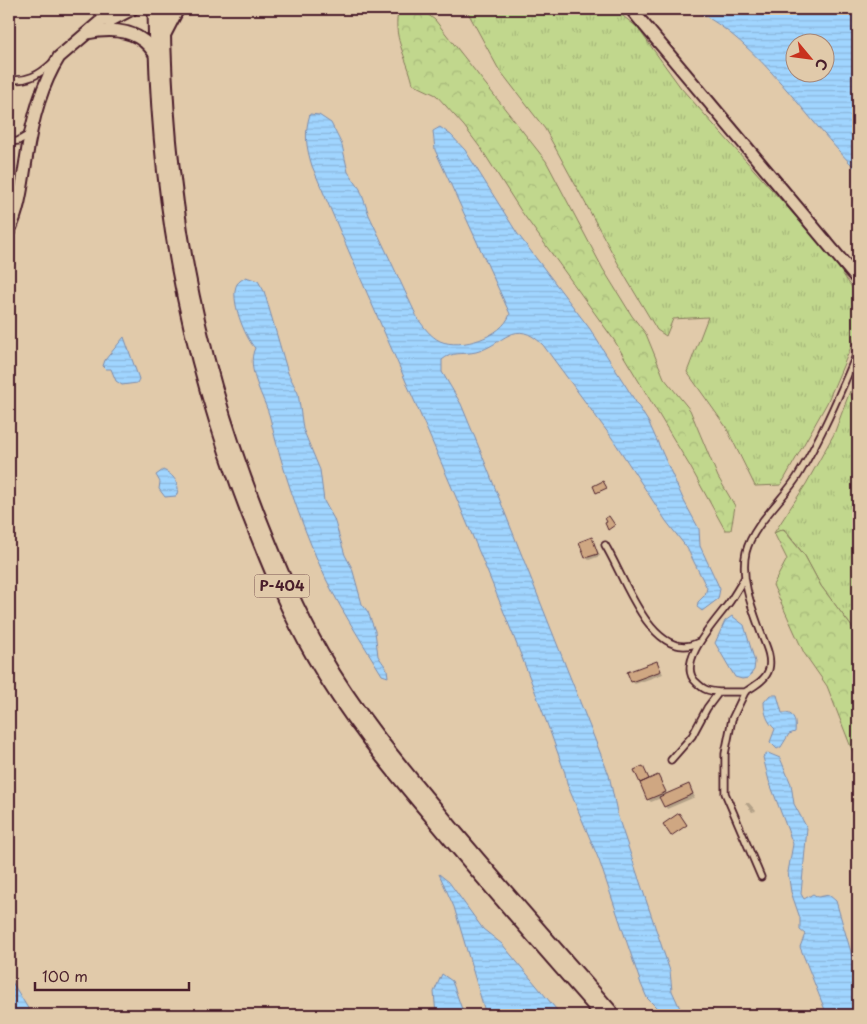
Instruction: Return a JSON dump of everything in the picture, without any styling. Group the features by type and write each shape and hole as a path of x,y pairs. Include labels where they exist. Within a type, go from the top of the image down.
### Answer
{"highway":[{"name":"Р-404","path":"159,9 159,62 169,185 180,263 201,356 222,427 279,580 319,658 398,771 608,1015"}],"street":[{"path":"9,231 30,134 47,81 59,57 115,9"},
{"path":"85,34 132,9"},
{"path":"159,62 165,33 178,9"},
{"path":"631,9 858,280"},
{"path":"85,34 113,30 129,33 147,43 159,62"}],"lane":[{"path":"9,80 28,79 40,74 59,57"},
{"path":"9,142 18,141 30,134"},
{"path":"762,877 726,793 725,754 732,719 745,692 766,675 769,668 770,655 749,595 745,577 746,550 754,534 798,476 818,442 836,405 858,351"},
{"path":"605,545 629,593 659,633 669,642 679,646 686,647 699,642"},
{"path":"745,577 731,600 699,642 690,670 693,680 706,691 745,692"},
{"path":"671,760 692,736 707,708 719,692"}],"green space":[{"path":"399,9 421,9 435,20 546,161 603,269 632,316 646,334 664,378 690,410 718,477 735,506 731,530 725,530 691,468 614,340 521,211 482,150 464,126 436,95 413,84 398,37 397,19"},
{"path":"466,9 614,9 637,27 681,88 829,254 858,296 858,331 827,403 781,485 755,486 726,427 687,372 708,317 673,319 666,336 657,330 626,278 545,129 498,68"},
{"path":"850,391 854,404 858,409 858,635 821,586 805,556 784,529 774,533 806,484 834,434"},
{"path":"783,529 805,556 821,586 858,635 858,765 827,686 804,653 773,585 787,559 774,533"}],"water":[{"path":"693,9 858,9 858,171 781,83 740,42 718,24"},
{"path":"310,114 319,115 331,123 342,145 348,172 360,189 369,215 418,319 436,339 459,344 490,335 506,322 510,314 435,150 433,131 440,127 451,135 465,150 517,233 590,329 649,423 684,501 699,529 700,546 720,589 718,599 702,611 697,607 698,602 705,595 707,588 687,548 666,521 612,438 543,345 524,333 516,333 476,352 454,354 442,360 442,372 461,404 609,775 618,817 670,971 672,991 683,1015 664,1015 647,998 641,984 599,860 567,784 565,773 537,696 507,619 476,543 312,166 306,140"},
{"path":"246,277 258,281 264,291 288,373 298,393 303,429 320,470 324,501 334,519 345,555 352,568 362,604 368,612 375,631 378,656 387,669 388,677 382,675 333,594 298,511 268,410 254,374 252,365 255,348 239,318 235,290 237,284"},
{"path":"124,337 139,379 137,383 122,385 116,381 111,369 106,369 103,366 105,360"},
{"path":"163,470 176,480 178,492 176,496 165,497 159,489 160,482 156,475"},
{"path":"732,616 744,625 755,662 754,670 748,678 735,677 715,643 725,621"},
{"path":"770,695 777,695 782,713 790,714 794,718 795,724 795,732 789,734 781,747 777,749 770,742 775,729 766,717 764,702"},
{"path":"768,753 780,758 791,784 794,804 807,828 801,894 804,899 813,894 818,897 829,895 836,901 856,969 858,1015 827,1015 800,947 805,934 800,930 800,918 791,892 788,872 793,844 769,781 763,757"},
{"path":"439,874 449,882 483,929 502,944 561,1015 486,1015 454,907"},
{"path":"442,974 452,981 464,1015 436,1015 434,992"},
{"path":"9,977 32,1015 9,1015"}],"building":[{"path":"603,481 607,488 596,493 593,486"},
{"path":"609,516 615,525 608,530 605,518"},
{"path":"592,537 598,554 585,558 579,542"},
{"path":"657,661 661,671 631,682 627,672"},
{"path":"643,766 649,779 640,783 634,770"},
{"path":"658,775 666,792 647,800 640,783"},
{"path":"689,784 693,794 664,807 659,797"},
{"path":"679,813 687,825 671,836 663,824"}]}
